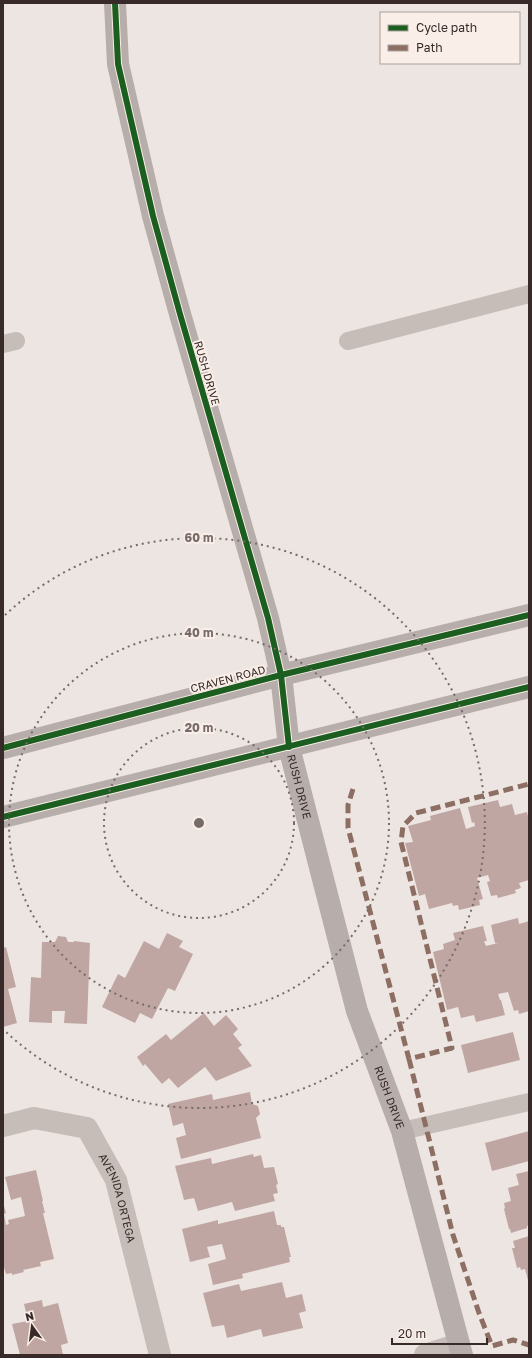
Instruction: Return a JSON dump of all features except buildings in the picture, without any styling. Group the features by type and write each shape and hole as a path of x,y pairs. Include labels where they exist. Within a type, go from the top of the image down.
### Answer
{"street":[{"name":"RUSH DRIVE","path":"114,3 118,64 153,216 268,618 281,675 289,747 357,1011 402,1131 461,1350"},
{"name":"CRAVEN ROAD","path":"3,748 281,675 529,615"},
{"path":"3,817 529,687"},
{"name":"AVENIDA ORTEGA","path":"3,1126 34,1118 87,1128 116,1180 160,1355"},
{"path":"425,1355 461,1350"}],"lane":[{"path":"348,341 529,294"},
{"path":"402,1131 529,1102"}],"marked path":[{"path":"353,789 348,805 348,828 409,1059 452,1048 401,842 403,826 416,813 529,784"},
{"path":"409,1059 453,1235 479,1313 492,1346 513,1340 529,1345"}],"cycle path":[{"path":"115,3 118,64 153,216 268,618 281,675 289,747"},
{"path":"3,748 281,675 529,615"},
{"path":"3,817 529,687"}]}
